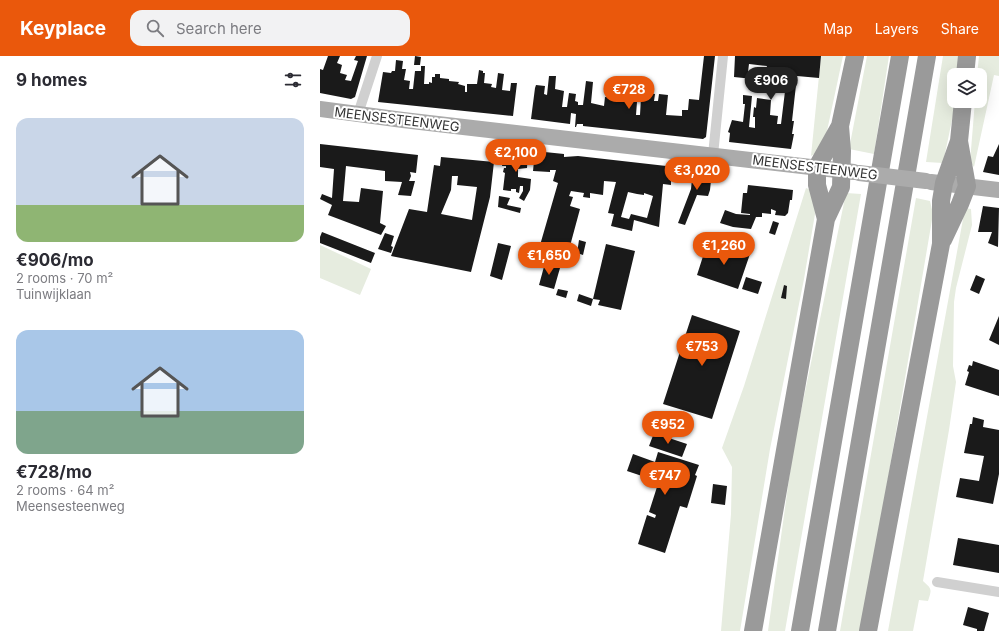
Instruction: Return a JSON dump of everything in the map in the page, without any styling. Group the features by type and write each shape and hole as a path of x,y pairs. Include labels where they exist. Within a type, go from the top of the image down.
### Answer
{"highway":[{"path":"753,631 826,219 841,187 842,151 840,126 855,56"},
{"path":"800,631 900,56"},
{"path":"827,631 927,56"},
{"path":"966,68 967,56"},
{"path":"941,244 967,186 959,141 962,108"},
{"path":"826,219 817,185 817,167 840,126"},
{"path":"868,631 941,244 940,201 935,182 959,141"}],"main road":[{"name":"MEENSESTEENWEG","path":"320,109 860,172 999,190"}],"street":[{"path":"358,114 377,56"},
{"path":"713,155 723,56"},
{"path":"938,582 999,592"}],"shaded area":[{"path":"821,56 843,56 824,145 818,152 811,156"},
{"path":"867,56 889,56 874,154 849,149"},
{"path":"943,56 960,56 959,68 947,68 947,108 955,108 943,163 926,162"},
{"path":"979,56 999,56 999,76 994,75 987,107 987,68 978,68"},
{"path":"974,108 987,108 974,167 970,162"},
{"path":"806,188 811,190 814,195 815,214 804,279 770,449 740,631 721,631 731,514 732,467 722,448 744,386"},
{"path":"846,193 861,194 785,631 768,631 793,450"},
{"path":"916,198 930,201 933,214 862,631 840,631"},
{"path":"965,208 971,209 972,225 956,288 954,302 953,366 956,382 923,581 930,588 930,594 928,601 919,600 913,631 888,631"},
{"path":"320,245 371,269 360,295 320,278"}],"building":[{"path":"328,56 340,56 337,63 342,65 340,73 347,75 345,80 351,81 358,61 354,60 356,56 367,56 355,97 351,99 320,93 320,69 323,70"},
{"path":"415,56 421,57 420,65 414,65"},
{"path":"704,56 715,56 706,137 703,139 583,126 583,124 577,124 575,127 576,114 571,113 570,124 531,119 536,85 545,86 544,94 547,95 549,76 556,76 555,89 564,91 562,107 567,107 569,93 576,94 575,101 578,102 578,105 583,105 586,81 593,82 591,103 604,106 605,97 614,98 614,100 620,101 621,99 626,99 628,82 633,82 631,101 637,102 636,115 640,115 641,97 648,98 648,93 655,94 654,101 658,101 659,94 668,95 666,115 682,116 682,110 688,110 689,99 699,100"},
{"path":"735,56 821,56 819,78 797,76 792,121 794,121 792,134 794,134 791,149 729,142 730,133 728,132 732,120 743,122 745,104 743,104 743,95 752,96 749,127 755,128 755,117 753,117 757,98 771,100 770,115 778,116 777,124 781,124 787,75 787,72 766,69 767,66 749,64 748,72 754,72 753,79 734,77"},
{"path":"396,60 403,61 402,69 406,69 404,80 410,81 409,89 413,89 415,71 421,71 421,66 425,66 424,84 429,84 429,82 432,83 432,77 435,77 435,74 440,74 440,78 459,82 458,84 465,86 465,92 467,92 467,84 477,84 479,70 485,73 484,83 492,84 491,87 496,88 498,73 504,74 502,90 510,91 511,83 517,83 513,116 378,102 383,72 391,73 392,71 395,71"},
{"path":"769,72 784,73 783,80 768,78"},
{"path":"616,81 626,82 625,88 615,87"},
{"path":"320,144 418,155 416,173 410,172 411,176 409,181 415,181 411,196 398,195 402,182 385,181 385,171 346,166 343,201 359,202 361,188 383,191 380,223 386,226 381,235 328,215 332,205 320,199 322,194 332,198 334,169 320,167"},
{"path":"999,144 999,175 983,172 988,156 993,157"},
{"path":"516,149 528,150 527,168 518,169 518,177 531,179 530,190 524,201 519,198 523,191 523,186 520,186 519,193 516,192 516,189 511,189 511,191 503,190 505,173 503,172 504,168 506,168 506,166 502,166 504,154 515,155"},
{"path":"535,151 564,154 564,157 578,156 684,168 682,180 671,179 671,185 663,184 659,227 634,220 632,231 611,226 614,214 608,213 616,182 604,181 603,195 590,193 590,198 583,197 584,193 571,191 569,196 573,197 570,206 580,209 570,246 557,243 553,264 536,259 558,183 553,181 556,170 550,170 550,172 533,171","holes":["628,192 644,195 644,193 653,196 647,218 631,214 629,219 621,217"]},
{"path":"441,157 494,162 490,197 471,272 391,256 409,209 427,212 434,165 440,166","holes":["452,176 458,176 457,185 477,187 472,220 441,214 451,190"]},
{"path":"693,169 712,171 710,190 708,196 697,195 685,225 678,223 691,189"},
{"path":"748,185 793,190 788,213 785,216 775,215 776,211 771,209 771,214 762,213 762,217 756,217 751,229 733,227 720,223 725,210 736,214 750,215 741,213 743,193 747,193"},
{"path":"499,196 510,198 507,205 521,208 520,213 498,207"},
{"path":"983,206 999,208 998,247 988,243 992,232 978,232"},
{"path":"773,221 779,223 775,235 769,233"},
{"path":"322,232 375,253 371,263 320,243"},
{"path":"385,233 394,236 391,246 393,247 391,253 378,249"},
{"path":"579,240 586,242 583,255 577,253"},
{"path":"498,243 511,246 502,280 490,276"},
{"path":"606,244 635,251 621,310 598,305 600,300 593,299"},
{"path":"706,247 722,253 724,248 751,251 738,289 697,275"},
{"path":"545,263 560,268 554,289 539,285"},
{"path":"976,275 985,279 979,294 970,290"},
{"path":"746,277 762,282 758,294 742,289"},
{"path":"784,285 787,286 786,299 781,298"},
{"path":"558,289 568,291 566,298 556,295"},
{"path":"579,294 593,299 591,306 577,301"},
{"path":"692,315 740,331 712,419 663,404"},
{"path":"999,316 999,345 989,340"},
{"path":"973,361 999,370 999,396 965,385 969,372 967,371 969,365 972,366"},
{"path":"973,417 984,420 983,427 999,430 999,474 993,504 956,497 960,478 979,481 984,456 964,453 970,424 972,424"},
{"path":"654,433 687,444 682,457 649,446"},
{"path":"658,452 699,465 687,508 680,506 665,553 638,544 647,515 655,518 656,515 649,512 664,465 656,463 651,479 627,471 633,454 655,462"},
{"path":"713,484 727,486 725,505 711,503"},
{"path":"958,538 999,545 999,573 953,565"},
{"path":"968,607 989,613 984,631 977,631 977,629 963,625"}]}
